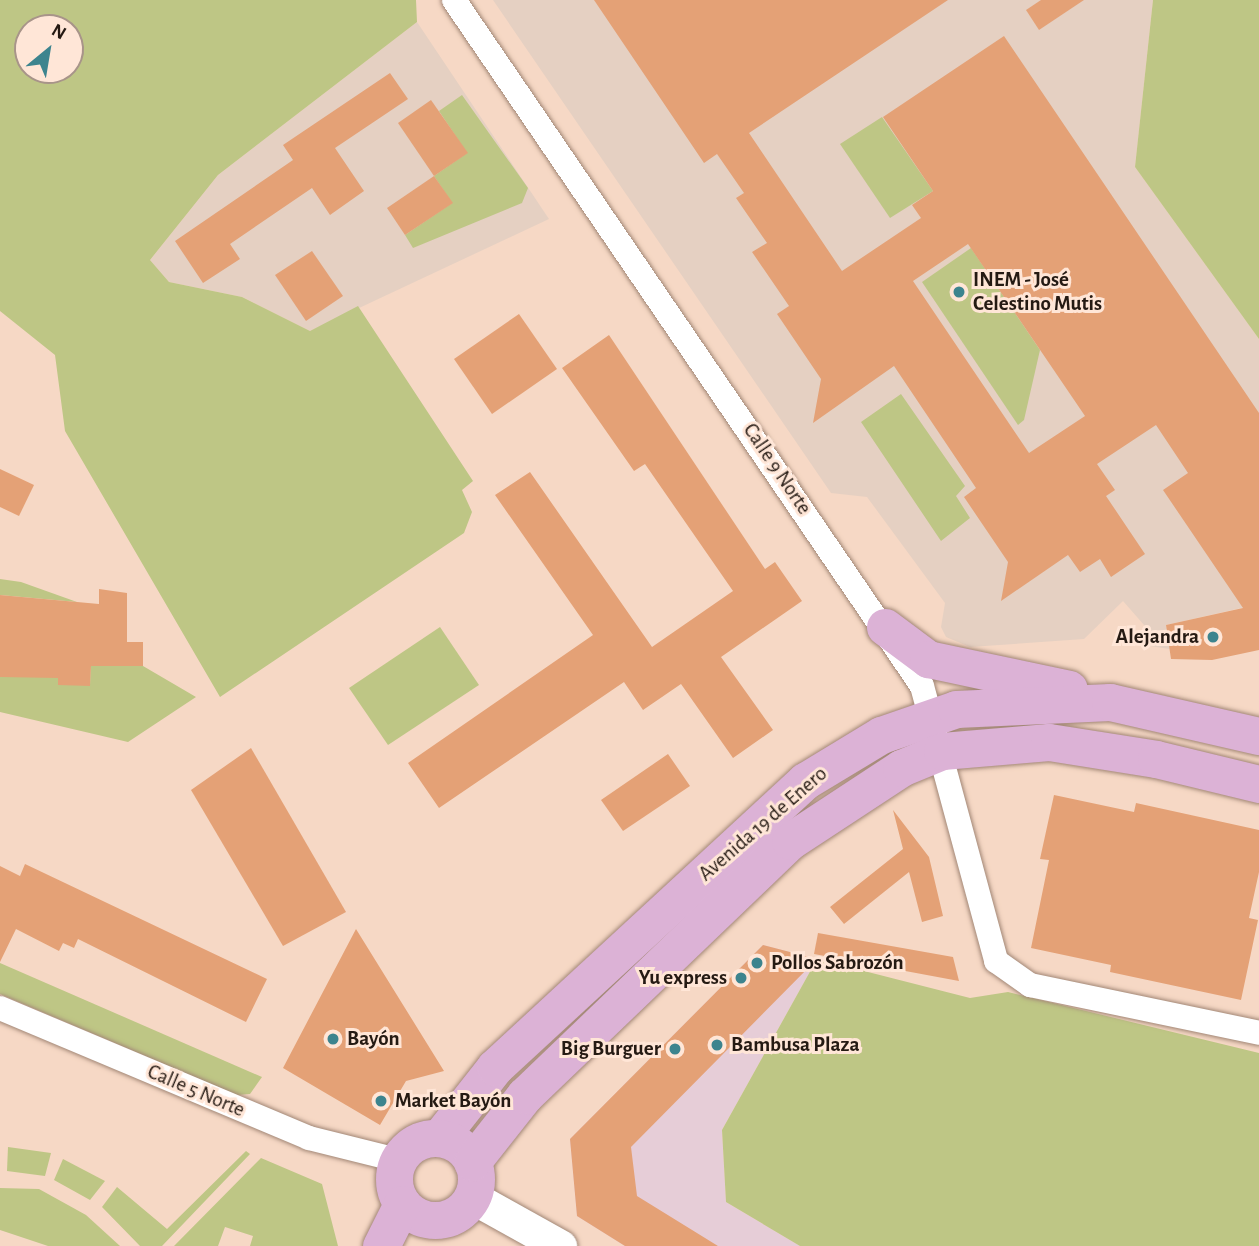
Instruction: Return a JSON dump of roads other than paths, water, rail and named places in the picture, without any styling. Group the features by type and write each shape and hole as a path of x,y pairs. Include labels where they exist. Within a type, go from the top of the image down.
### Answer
{"main road":[{"path":"885,627 928,659 1038,680 1110,702"},
{"name":"Avenida 19 de Enero","path":"440,1137 495,1067 805,781 881,735 930,714 1013,703 1110,702 1259,736"},
{"name":"Avenida 19 de Enero","path":"472,1179 525,1095 790,841 901,768 942,751 1049,742 1156,759 1259,784"},
{"path":"440,1137 461,1146 472,1179 458,1213 431,1233 420,1217 402,1204 393,1183 397,1160 415,1142 440,1137"},
{"path":"381,1246 402,1204"}],"street":[{"name":"Calle 9 Norte","path":"454,0 885,627 922,686 942,751 996,961 1013,977 1030,985 1259,1033"},
{"name":"Calle 5 Norte","path":"0,1008 309,1138 397,1160"},
{"path":"472,1179 560,1246"}],"place":[{"name":"INEM - José Celestino Mutis","path":"959,292"},
{"name":"Alejandra","path":"1213,637"},
{"name":"Pollos Sabrozón","path":"757,963"},
{"name":"Yu express","path":"741,978"},
{"name":"Bayón","path":"333,1039"},
{"name":"Bambusa Plaza","path":"717,1045"},
{"name":"Big Burguer","path":"675,1049"},
{"name":"Market Bayón","path":"381,1101"}]}
